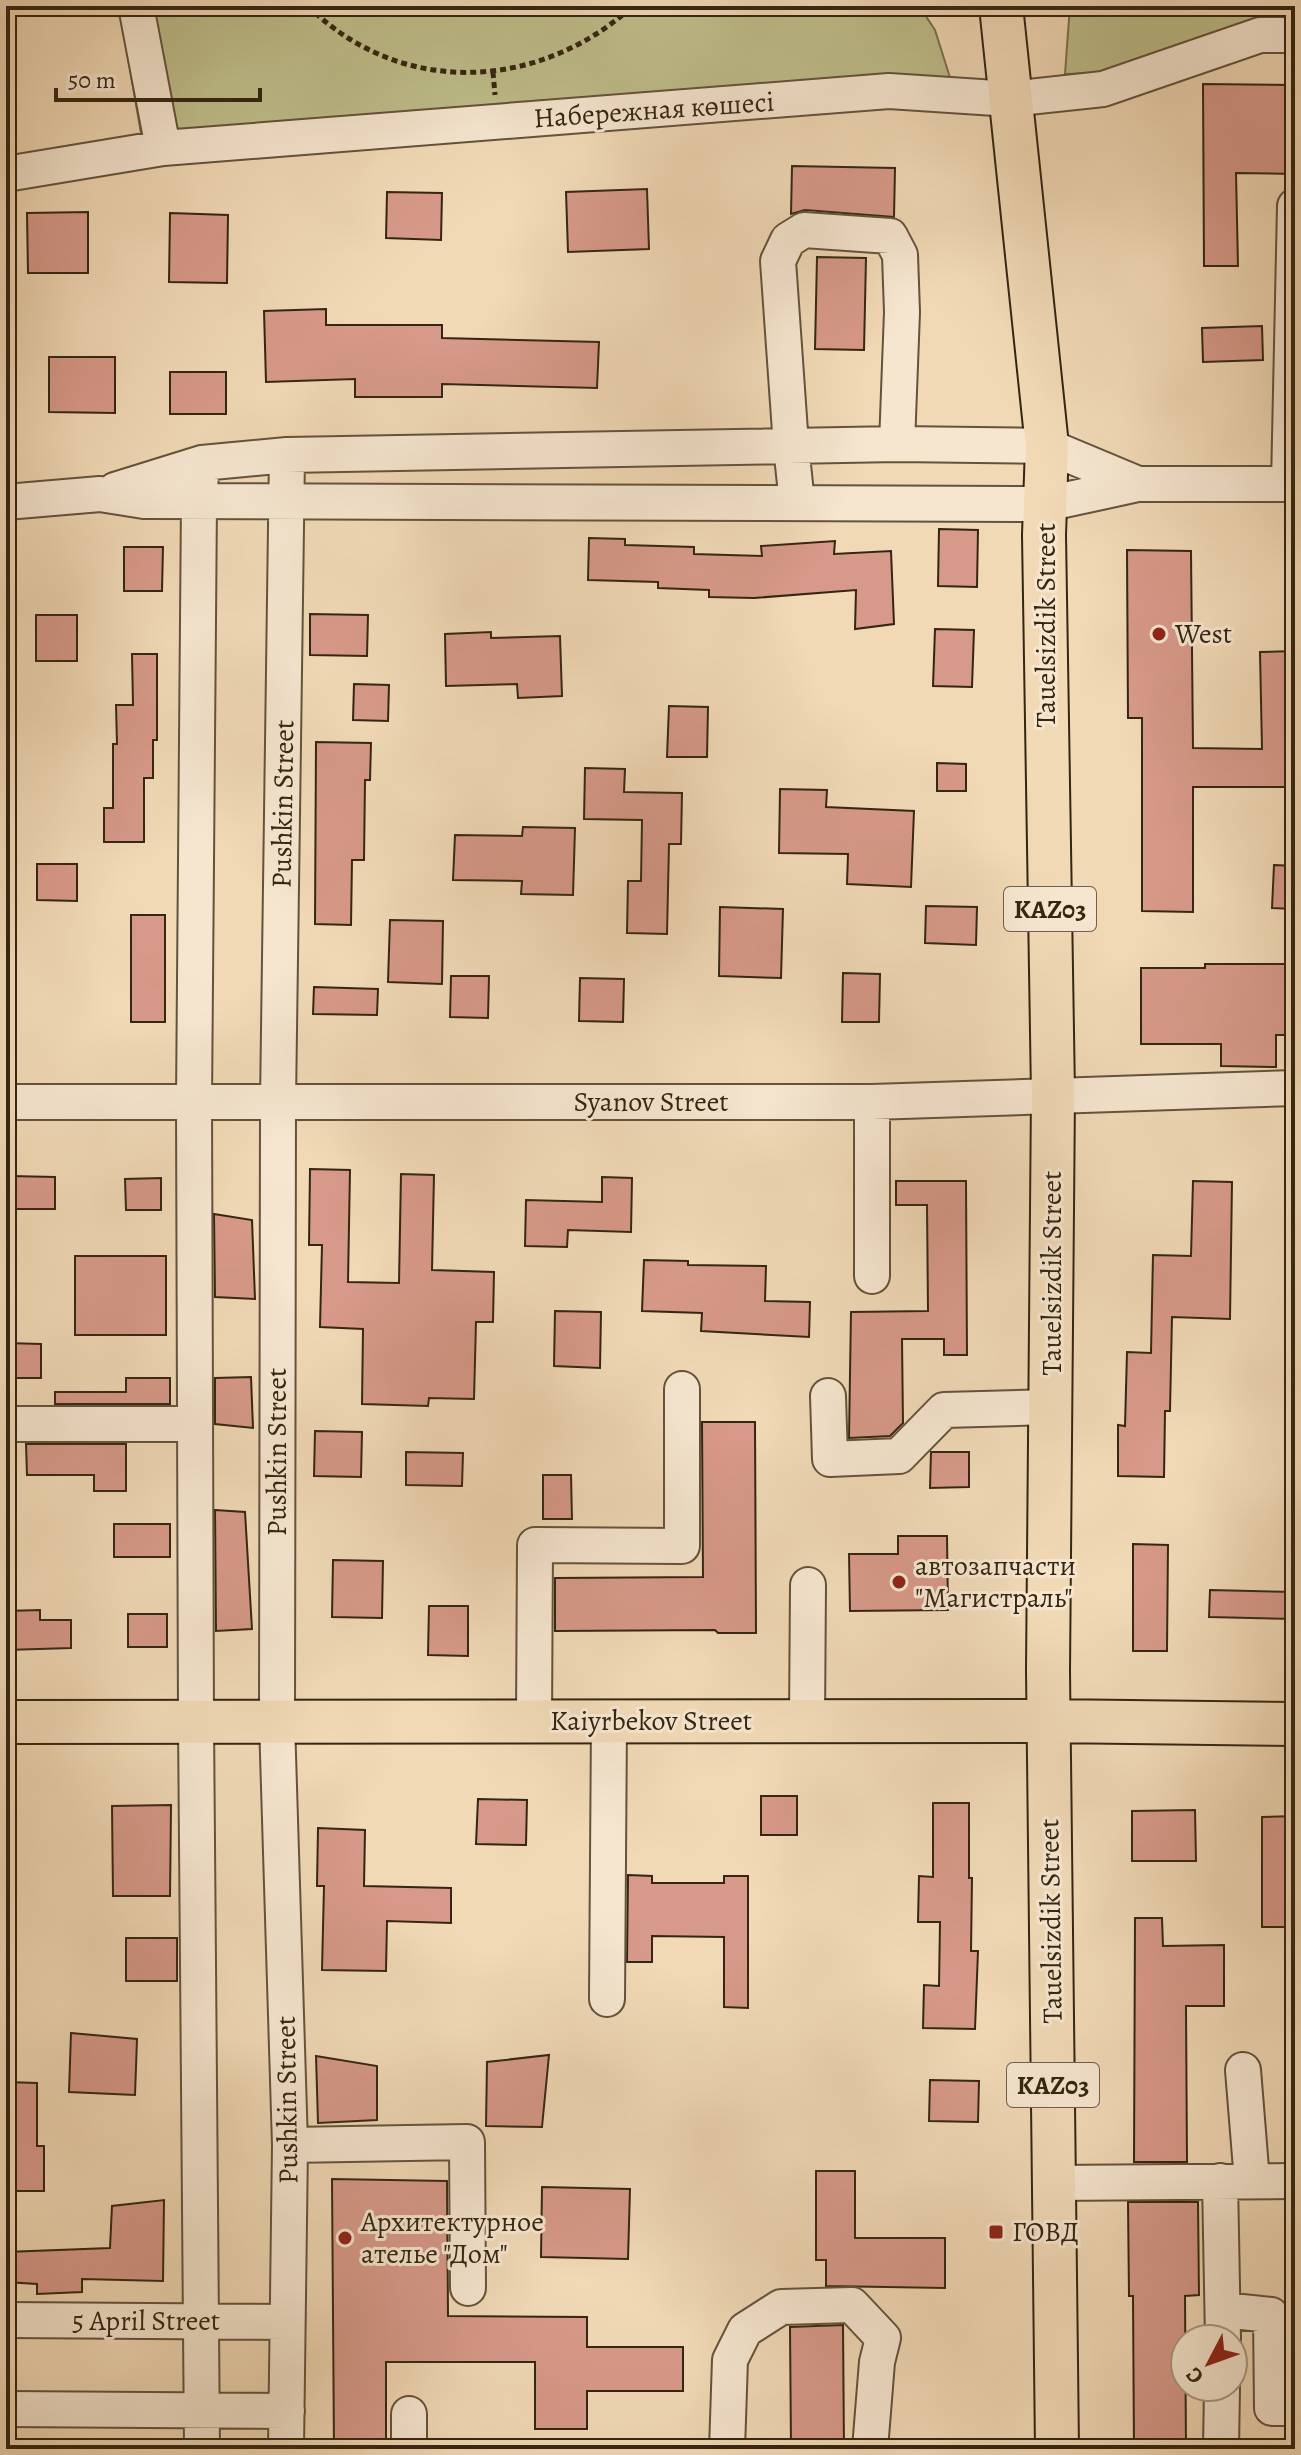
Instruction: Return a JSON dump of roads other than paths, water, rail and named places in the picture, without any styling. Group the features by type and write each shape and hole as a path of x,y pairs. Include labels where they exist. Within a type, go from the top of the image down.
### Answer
{"main road":[{"name":"KАZ03","path":"986,6 1011,99"},
{"name":"KАZ03","path":"1001,6 1011,99"},
{"name":"Tauelsіzdіk Street","path":"1011,99 1047,446 1044,535 1053,1094 1049,1721 1057,2449"},
{"name":"Kaiyrbekov Street","path":"6,1722 1049,1721 1295,1724"}],"street":[{"path":"136,6 163,148"},
{"name":"Набережная көшесі","path":"6,174 163,148 889,91 1011,99 1103,89 1260,35 1295,35"},
{"path":"100,494 144,501 1046,504 1138,484 1292,484 1295,206"},
{"path":"797,503 778,261 788,240 804,230 890,236 900,255 902,312 897,444"},
{"path":"6,502 100,494 202,463 287,455 897,444 1047,446 1138,484"},
{"name":"Pushkin Street","path":"286,2449 290,2145 277,1722 278,1102 287,455"},
{"path":"202,463 199,501 194,1102 202,2449"},
{"name":"Syanov Street","path":"6,1102 872,1102 1295,1088"},
{"path":"872,1102 872,1276"},
{"path":"534,1721 535,1545 682,1546 682,1389"},
{"path":"828,1396 830,1459 899,1456 944,1410 1051,1407"},
{"path":"6,1424 195,1424"},
{"path":"807,1721 808,1585"},
{"path":"607,1999 609,1721"},
{"path":"1223,2323 1243,2070"},
{"path":"290,2145 467,2142 468,2288"},
{"path":"1054,2183 1295,2181"},
{"path":"727,2449 730,2360 745,2330 781,2307 852,2305 883,2338 877,2362 870,2449"},
{"path":"1230,2323 1283,2316 1272,2408 1295,2408"},
{"name":"5 April Street","path":"6,2320 287,2322"},
{"path":"1221,2449 1222,2403"},
{"path":"6,2409 287,2411"},
{"path":"409,2414 409,2449"}],"place":[{"name":"West","path":"1159,634"},
{"name":"автозапчасти \"Магистраль\"","path":"899,1582"},
{"name":"ГОВД","path":"996,2232"},
{"name":"Архитектурное ателье \"Дом\"","path":"345,2238"}]}
